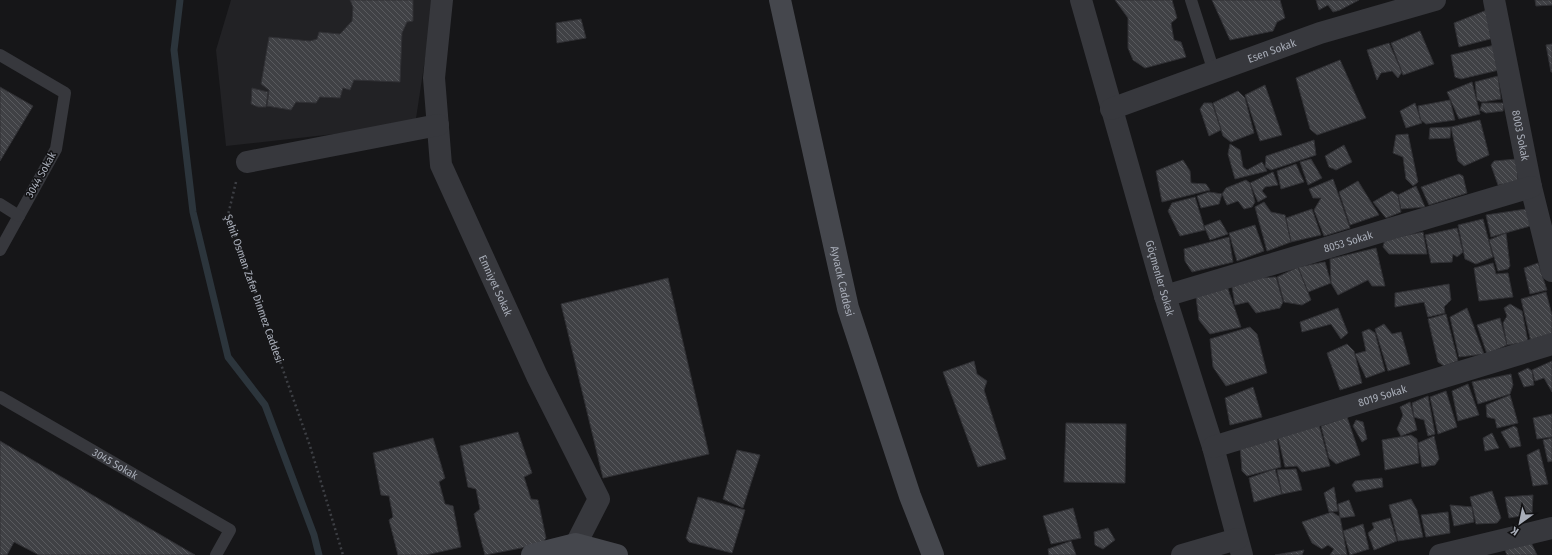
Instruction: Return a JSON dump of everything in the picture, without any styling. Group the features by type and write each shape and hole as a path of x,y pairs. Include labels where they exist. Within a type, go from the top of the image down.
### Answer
{"street":[{"name":"Emniyet Sokak","path":"442,0 434,78 441,165 537,376 599,498 577,550"},
{"name":"Ayvacık Caddesi","path":"780,0 848,308 910,496 933,555"},
{"name":"Göçmenler Sokak","path":"1082,0 1111,109 1165,296 1213,447 1239,547"},
{"name":"Esen Sokak","path":"1111,109 1320,33 1435,0"},
{"name":"8003 Sokak","path":"1494,0 1531,187 1549,237 1552,271"},
{"path":"247,162 438,125"},
{"name":"8053 Sokak","path":"1165,296 1531,187"},
{"name":"8019 Sokak","path":"1213,447 1552,344"},
{"path":"1440,555 1552,528"},
{"path":"1182,555 1239,547"},
{"path":"532,555 577,550 617,555"}],"lane":[{"path":"1191,0 1214,72"},
{"name":"3044 Sokak","path":"0,55 65,93 56,149 0,250"},
{"path":"0,204 19,216"},
{"name":"3045 Sokak","path":"0,397 230,530 216,555"}],"path":[{"name":"Şehit Osman Zafer Dinmez Caddesi","path":"247,162 235,183 228,215 310,446 343,555"}],"shaded area":[{"path":"231,0 434,0 415,125 226,146 216,50"}],"building":[{"path":"350,0 413,0 413,21 407,22 402,33 400,82 354,80 350,90 343,88 340,98 320,97 316,103 296,102 291,110 267,106 269,90 261,84 269,37 310,41 317,39 319,32 340,34 352,21 353,7"},
{"path":"1115,0 1172,0 1177,18 1171,23 1174,40 1181,42 1186,57 1145,68 1133,60 1128,48 1128,18"},
{"path":"1212,0 1280,0 1285,18 1277,22 1273,31 1230,40"},
{"path":"1316,0 1359,0 1333,12 1328,5 1319,10"},
{"path":"1535,0 1552,0 1552,5 1536,6"},
{"path":"1487,10 1494,38 1459,47 1454,23"},
{"path":"581,19 586,38 557,43 556,23"},
{"path":"1420,31 1434,64 1403,75 1391,43"},
{"path":"1389,43 1402,72 1398,78 1392,71 1381,73 1377,80 1367,50"},
{"path":"1552,44 1552,72 1551,72 1546,45"},
{"path":"1495,45 1499,70 1461,79 1455,77 1451,55"},
{"path":"1340,60 1366,118 1317,135 1310,129 1296,78"},
{"path":"1498,76 1501,99 1482,102 1477,100 1475,82"},
{"path":"1472,82 1480,114 1459,119 1447,92"},
{"path":"1265,85 1282,135 1260,141 1245,95"},
{"path":"0,87 33,106 0,161"},
{"path":"252,88 268,92 266,107 258,107 251,104"},
{"path":"1238,91 1245,98 1254,133 1231,142 1223,136 1213,103"},
{"path":"1450,100 1455,120 1426,124 1420,119 1418,106"},
{"path":"1204,103 1212,103 1221,130 1209,136 1200,109"},
{"path":"1415,103 1422,123 1406,128 1400,111"},
{"path":"1482,103 1504,103 1503,111 1486,113 1480,110"},
{"path":"1480,120 1489,155 1464,166 1458,161 1451,127"},
{"path":"1451,127 1450,138 1429,139 1430,128"},
{"path":"1408,134 1418,182 1413,186 1406,179 1403,157 1393,153 1396,135"},
{"path":"1314,140 1316,155 1271,170 1265,167 1266,156"},
{"path":"1230,144 1240,150 1243,167 1247,170 1262,162 1267,171 1235,179 1228,154"},
{"path":"1344,145 1352,162 1336,170 1329,167 1325,156"},
{"path":"1311,159 1322,178 1308,185 1300,162"},
{"path":"1517,159 1518,182 1498,185 1491,165 1494,161"},
{"path":"1183,160 1190,171 1191,183 1206,184 1210,190 1162,202 1156,171"},
{"path":"1296,164 1304,182 1281,189 1277,171"},
{"path":"1273,172 1278,185 1265,187 1262,191 1267,197 1258,202 1250,183"},
{"path":"1459,174 1463,176 1467,193 1429,205 1421,187"},
{"path":"1333,179 1350,228 1324,236 1314,210 1321,198 1313,198 1309,189"},
{"path":"1246,180 1250,183 1255,202 1252,207 1244,209 1238,201 1227,205 1222,194 1226,188"},
{"path":"1358,181 1379,215 1350,225 1339,192"},
{"path":"1416,186 1425,207 1401,209 1398,195"},
{"path":"1392,191 1398,195 1401,212 1386,218 1373,202"},
{"path":"1209,192 1222,194 1219,204 1201,208 1197,196"},
{"path":"1195,197 1205,230 1180,236 1168,211 1172,203"},
{"path":"1264,202 1271,212 1285,215 1291,242 1267,251 1255,207"},
{"path":"1533,208 1534,225 1491,237 1486,215"},
{"path":"1312,209 1321,235 1291,242 1286,218"},
{"path":"1483,219 1493,257 1476,264 1465,259 1458,225"},
{"path":"1220,220 1228,234 1210,240 1204,226"},
{"path":"1255,225 1264,251 1237,261 1229,233"},
{"path":"1457,228 1463,252 1457,257 1453,254 1452,262 1431,263 1425,235"},
{"path":"1423,232 1427,254 1389,254 1383,247 1385,239"},
{"path":"1506,233 1510,266 1508,269 1498,271 1489,240"},
{"path":"1229,237 1233,262 1192,272 1185,261 1184,249"},
{"path":"1376,248 1385,286 1372,286 1368,280 1338,295 1331,283 1330,259"},
{"path":"1325,262 1331,283 1308,292 1298,267"},
{"path":"1493,263 1496,274 1508,273 1513,297 1479,301 1474,268"},
{"path":"1538,263 1547,290 1530,294 1524,268"},
{"path":"1298,267 1311,300 1302,305 1284,302 1277,277"},
{"path":"1276,277 1283,302 1280,308 1256,313 1248,302 1235,305 1232,287 1256,278"},
{"path":"668,278 709,454 603,478 561,304"},
{"path":"1449,284 1451,300 1444,307 1445,313 1428,317 1424,302 1395,307 1395,293"},
{"path":"1227,286 1241,327 1210,334 1199,320 1196,297"},
{"path":"1546,292 1552,315 1552,337 1531,342 1521,299"},
{"path":"1510,304 1522,311 1528,342 1507,345 1503,323 1507,316 1504,308"},
{"path":"1338,308 1348,333 1341,339 1331,324 1302,332 1300,322"},
{"path":"1467,308 1484,354 1459,357 1450,317"},
{"path":"1446,314 1458,361 1444,366 1438,362 1428,319"},
{"path":"1500,318 1507,345 1487,354 1477,325"},
{"path":"1384,324 1392,334 1401,332 1410,364 1388,371 1375,329"},
{"path":"1250,327 1257,334 1267,373 1226,386 1213,367 1210,339"},
{"path":"1369,329 1375,333 1385,371 1366,378 1355,354 1366,351 1362,332"},
{"path":"1347,344 1354,351 1362,383 1340,390 1327,353"},
{"path":"974,361 977,374 987,381 984,390 1006,459 978,467 943,372"},
{"path":"1552,361 1552,392 1544,378 1535,381 1532,370"},
{"path":"1528,368 1532,371 1534,385 1524,387 1518,373"},
{"path":"1511,374 1513,385 1510,394 1478,404 1472,382"},
{"path":"1468,384 1479,415 1458,421 1452,391"},
{"path":"1253,387 1262,417 1230,425 1225,398"},
{"path":"1446,391 1457,427 1438,434 1430,397"},
{"path":"1510,395 1518,423 1497,428 1495,419 1487,417 1486,405"},
{"path":"1428,396 1435,434 1428,436 1424,420 1414,417 1412,403"},
{"path":"1410,402 1417,430 1401,436 1397,429 1403,415 1400,407"},
{"path":"1552,414 1552,437 1537,439 1533,418"},
{"path":"1347,417 1360,455 1336,464 1329,458 1321,426"},
{"path":"1356,420 1363,422 1367,439 1362,442 1353,426"},
{"path":"1066,423 1126,424 1125,483 1064,482"},
{"path":"1319,425 1330,466 1302,472 1297,466 1285,467 1278,437"},
{"path":"1514,426 1517,428 1521,446 1510,448 1501,432"},
{"path":"518,432 532,473 524,477 531,499 538,500 546,538 542,544 485,555 474,514 480,509 476,489 468,487 460,446"},
{"path":"1492,433 1499,448 1485,451 1483,438"},
{"path":"1411,435 1417,439 1419,463 1385,470 1382,440"},
{"path":"1434,436 1439,459 1435,465 1422,467 1418,443"},
{"path":"433,438 445,478 439,482 445,504 453,506 461,547 426,555 398,555 389,520 393,517 389,496 381,495 373,453"},
{"path":"1277,438 1281,467 1247,476 1242,471 1240,446"},
{"path":"1552,438 1552,461 1548,462 1543,440"},
{"path":"0,441 195,555 39,555 14,542 7,555 0,555"},
{"path":"1539,449 1548,484 1533,486 1527,455"},
{"path":"737,450 760,455 743,508 723,499"},
{"path":"1275,469 1282,494 1254,502 1249,478"},
{"path":"1296,469 1302,490 1282,494 1277,470"},
{"path":"1382,478 1383,487 1356,492 1352,485 1355,481"},
{"path":"1334,487 1338,511 1329,512 1324,493"},
{"path":"1492,491 1501,518 1497,523 1476,524 1470,497"},
{"path":"1533,495 1532,514 1509,518 1505,497"},
{"path":"698,497 745,510 732,553 689,542 686,538"},
{"path":"1411,499 1417,510 1423,537 1398,541 1389,505"},
{"path":"1349,500 1355,516 1340,518 1338,504"},
{"path":"1450,505 1472,507 1474,522 1454,526"},
{"path":"1073,508 1081,538 1051,544 1043,516"},
{"path":"1332,512 1340,517 1347,555 1330,555 1334,549 1328,545 1322,549 1312,543 1302,522"},
{"path":"1448,512 1450,533 1426,537 1421,515"},
{"path":"1390,518 1397,541 1374,550 1368,533 1374,528 1372,523"},
{"path":"1363,524 1369,549 1350,555 1343,531"},
{"path":"1108,528 1115,540 1103,549 1095,545 1094,532"},
{"path":"1530,540 1537,555 1507,555 1504,548"},
{"path":"1071,541 1076,555 1049,555 1048,549"},
{"path":"1304,550 1302,555 1275,555"}],"waterway":[{"path":"180,0 174,50 193,212 228,357 265,405 314,535 319,555"}]}
